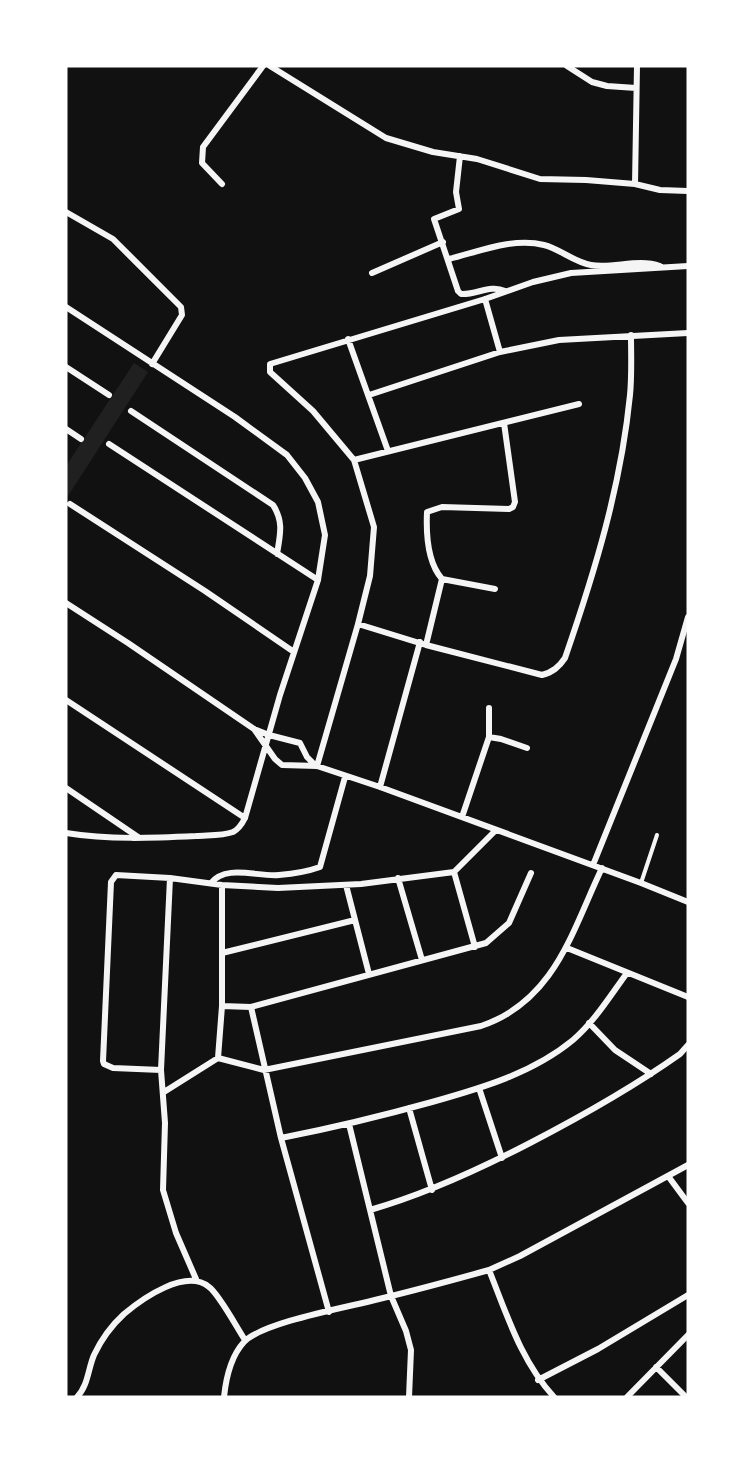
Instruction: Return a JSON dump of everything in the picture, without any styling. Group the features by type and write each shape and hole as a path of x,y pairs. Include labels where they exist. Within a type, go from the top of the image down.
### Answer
{"street":[{"path":"222,184 202,163 203,147 263,66"},
{"path":"270,66 386,138 540,179 586,180 635,184 660,190 688,191"},
{"path":"635,184 637,66"},
{"path":"570,67 592,82 607,86 636,88"},
{"path":"460,156 456,186 458,211 434,218 458,291 468,295 494,287 505,291"},
{"path":"66,212 113,239 181,307 182,315 152,364"},
{"path":"372,273 442,242"},
{"path":"449,259 527,242 546,245 592,266 646,263 664,267"},
{"path":"317,766 370,576 374,527 354,460 313,411 270,372 270,364 505,291 571,273 688,266"},
{"path":"485,299 500,352"},
{"path":"66,307 235,417 287,455 314,494 325,535 318,580 294,652 245,818 236,831 223,835 138,838 94,838 66,833"},
{"path":"369,395 500,352 559,340 688,333"},
{"path":"358,624 423,644 542,675 559,667 565,658 592,581 619,477 630,393 631,335"},
{"path":"348,339 388,451"},
{"path":"66,367 109,395"},
{"path":"354,460 579,404"},
{"path":"131,411 273,505 282,524 277,554"},
{"path":"495,589 442,579 433,568 426,530 426,512 442,507 509,509 513,507 515,502 504,423"},
{"path":"66,429 81,439"},
{"path":"109,444 318,580"},
{"path":"70,504 205,591 294,652"},
{"path":"380,788 442,579"},
{"path":"66,603 254,729 300,743 307,758 317,766 602,868 688,902"},
{"path":"593,865 676,659 688,617"},
{"path":"66,699 245,818"},
{"path":"462,817 489,737 489,708"},
{"path":"254,729 275,759 282,765 317,766"},
{"path":"489,737 527,748"},
{"path":"211,883 215,877 226,873 279,876 321,867 345,777"},
{"path":"66,788 138,838"},
{"path":"161,1070 113,1068 104,1064 103,1061 111,882 116,875 129,874 222,885 278,888 346,885 454,872 496,830"},
{"path":"164,1092 218,1058 264,1070 481,1026 497,1020 520,1005 555,969 567,948 602,868"},
{"path":"454,872 475,947"},
{"path":"222,1006 251,1007 486,943 509,923 531,873"},
{"path":"170,878 161,1070 165,1123 162,1190 176,1233 196,1279 211,1288 245,1340"},
{"path":"398,878 422,960"},
{"path":"218,1058 222,1006 222,885"},
{"path":"346,885 369,974"},
{"path":"222,953 355,920"},
{"path":"567,948 688,997"},
{"path":"281,1138 349,1124 409,1108 479,1088 514,1075 545,1060 573,1040 590,1023 627,973"},
{"path":"251,1007 281,1138 329,1312"},
{"path":"590,1023 615,1050 651,1074"},
{"path":"370,1210 432,1190 502,1158 584,1115 651,1074 680,1054 688,1045"},
{"path":"479,1088 502,1158"},
{"path":"409,1108 432,1190"},
{"path":"349,1124 391,1296 406,1330 411,1350 409,1397"},
{"path":"224,1397 232,1363 245,1340 267,1329 290,1321 489,1270 520,1256 688,1165"},
{"path":"668,1176 688,1203"},
{"path":"489,1270 523,1354 538,1380 554,1397"},
{"path":"77,1397 83,1391 94,1355 106,1335 123,1315 152,1294 182,1281 196,1279"},
{"path":"538,1380 598,1349 688,1295"},
{"path":"627,1397 688,1335"},
{"path":"656,1367 686,1397"}],"lane":[{"path":"641,883 657,835"}],"shaded area":[{"path":"134,363 148,372 66,499 66,466"}]}
